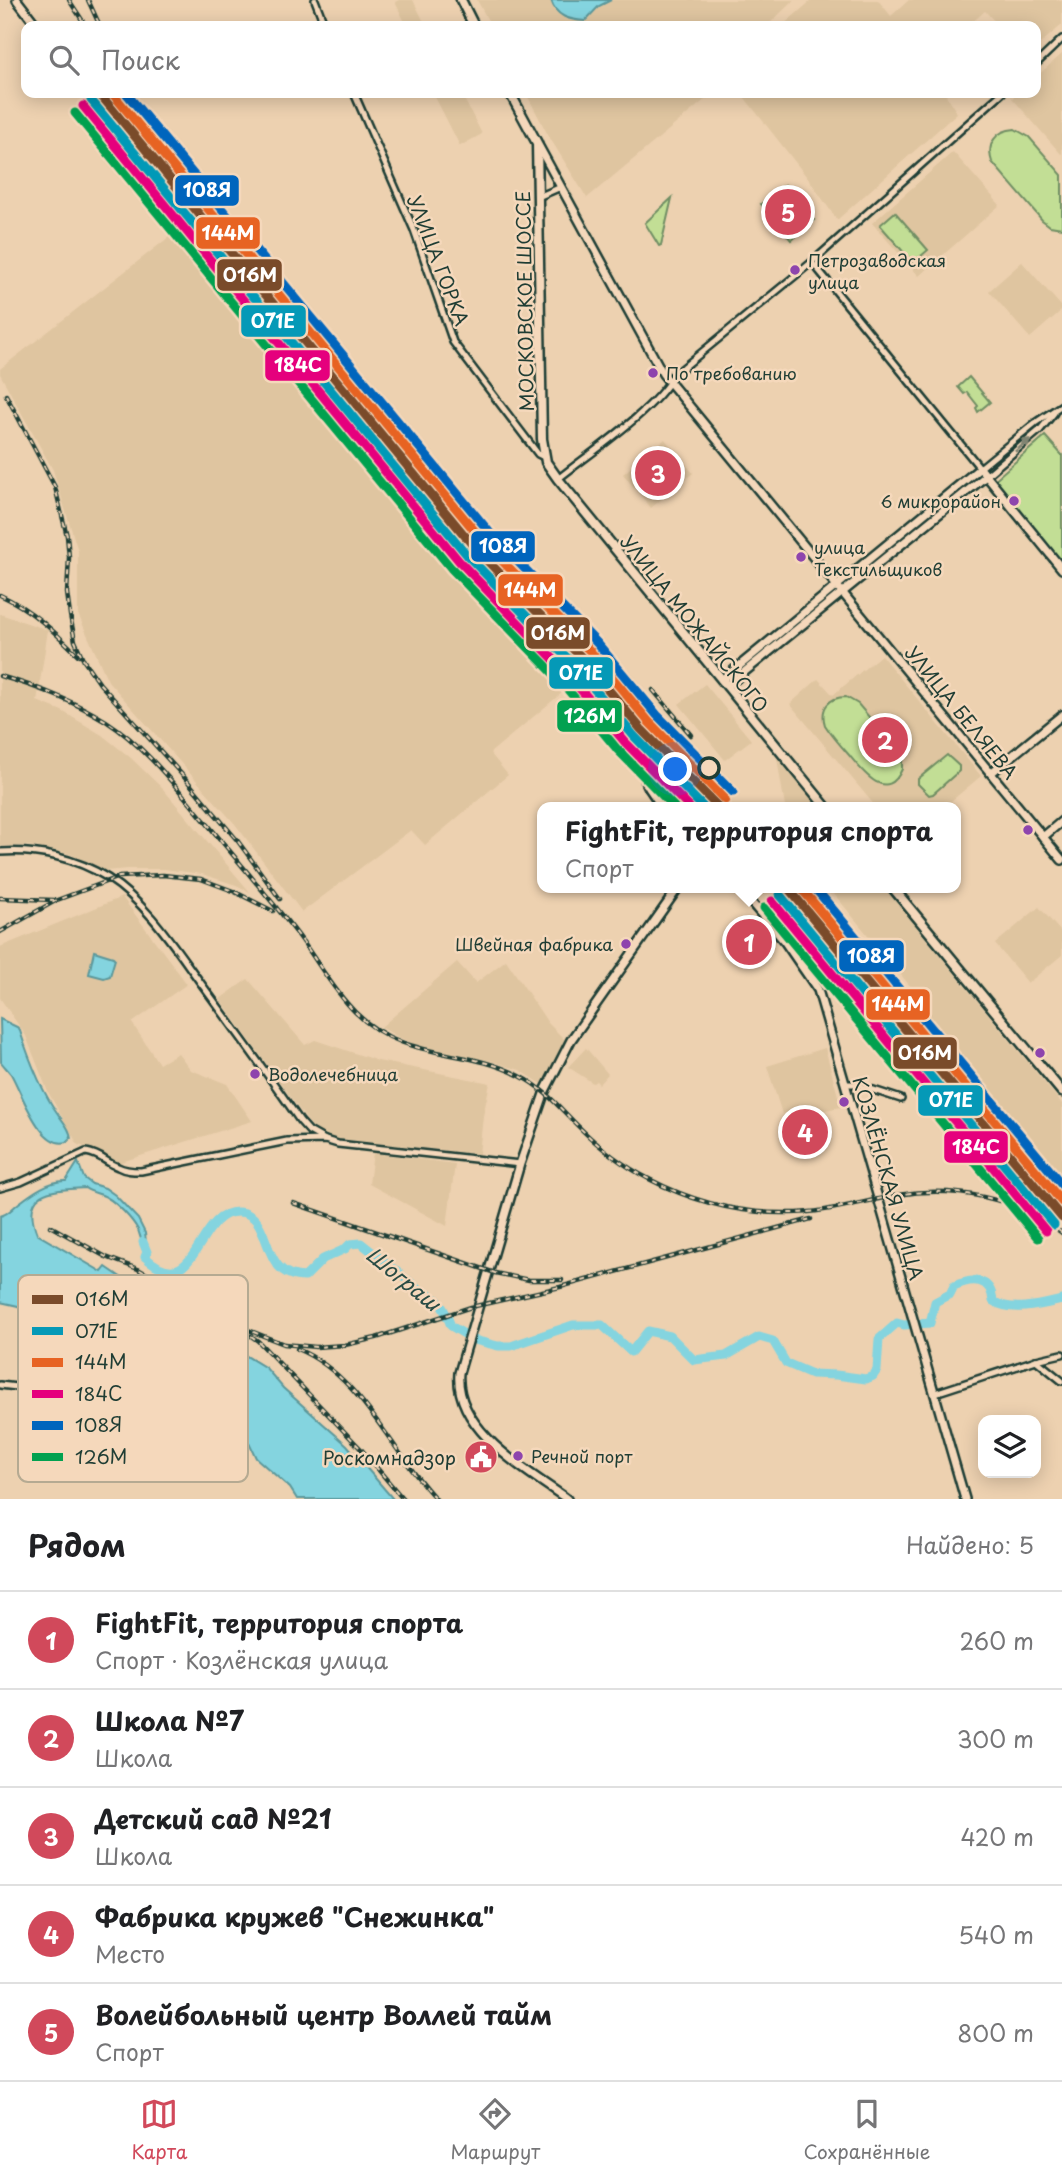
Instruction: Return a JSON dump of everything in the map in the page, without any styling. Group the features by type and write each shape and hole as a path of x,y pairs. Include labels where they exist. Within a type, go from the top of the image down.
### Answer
{"main road":[{"path":"461,0 472,21"},
{"name":"МОСКОВСКОЕ ШОССЕ","path":"513,98 537,143 544,457"},
{"name":"УЛИЦА МОЖАЙСКОГО","path":"544,457 558,479 822,802"},
{"path":"897,893 1062,1092"}],"street":[{"path":"17,0 33,21"},
{"path":"314,0 323,21"},
{"path":"1041,59 1062,39"},
{"path":"94,98 623,733 659,802"},
{"name":"УЛИЦА ГОРКА","path":"356,98 414,230 453,342 538,454 544,457"},
{"path":"558,479 631,420 666,389 673,376 812,262 996,98"},
{"name":"МОСКОВСКОЕ ШОССЕ","path":"537,143 648,349 670,383 840,588"},
{"path":"538,197 561,187"},
{"path":"812,262 1062,569"},
{"path":"725,683 1035,423 1062,405"},
{"path":"840,588 987,475 1041,430 1056,410"},
{"path":"1035,423 1041,430"},
{"name":"УЛИЦА БЕЛЯЕВА","path":"840,588 1062,860"},
{"path":"991,773 1062,715"},
{"path":"1043,837 1062,821"},
{"path":"0,852 29,851 67,859 107,878 134,900 170,940 309,1131 338,1144 520,1164"},
{"path":"567,1499 491,1442 474,1422 462,1401 459,1373 544,1091 567,1046 674,893"},
{"name":"КОЗЛЁНСКАЯ УЛИЦА","path":"743,893 785,942 818,990 965,1499"},
{"path":"846,1084 855,1084 901,1099"},
{"path":"0,1188 21,1182 86,1152 98,1154 116,1167 127,1171 141,1171 287,1142 325,1140"},
{"path":"935,1393 1035,1360 1062,1354"},
{"path":"1035,1360 1062,1381"},
{"path":"0,1385 18,1387"}],"shaded area":[{"path":"413,0 424,21 404,21 395,2"},
{"path":"477,0 794,0 772,21 488,21"},
{"path":"812,0 878,0 891,16 909,0 1062,0 1062,25 1041,43 1041,21 994,21 985,11 974,21 788,21"},
{"path":"1062,54 1061,154 1012,98 1041,98 1041,73"},
{"path":"436,98 464,98 482,134 460,146"},
{"path":"529,98 707,98 587,198"},
{"path":"745,98 948,98 957,113 837,220"},
{"path":"953,152 1000,205 919,276 872,223"},
{"path":"187,223 569,687 490,753 508,775 425,845 411,830 302,912 235,824 108,681 78,614 78,551 53,470 0,374 0,369"},
{"path":"1022,262 1062,307 1062,310 1030,338 989,291"},
{"path":"665,439 693,473 651,508 623,474"},
{"path":"0,614 48,630 37,701 62,711 102,735 131,758 163,789 250,892 202,874 164,869 105,871 70,854 30,846 0,846"},
{"path":"881,655 981,776 950,802 872,802 790,704 818,679 833,695"},
{"path":"705,684 751,740 725,760 679,704"},
{"path":"777,758 814,802 784,802"},
{"path":"833,893 888,893 1062,1104 1062,1188 1019,1137 1021,1131 927,1012 925,1004"},
{"path":"122,897 187,984 132,1023 159,1064 178,1053 191,1070 227,1084 252,1121 118,1163 97,1150 78,1145 48,1092 26,1036 0,998 0,947"},
{"path":"1039,907 1062,933 1062,955 1028,983 995,944"},
{"path":"506,960 548,1023 565,1040 542,1084 520,1070 416,1045 381,1027 457,962 476,983"},
{"path":"248,979 305,1045 315,1040 378,1061 490,1083 479,1154 326,1137 312,1127 220,999"},
{"path":"586,1048 608,1074 599,1084 568,1067"},
{"path":"825,1048 841,1107 815,1112 798,1109 782,1114 767,1066"},
{"path":"373,1153 455,1164 447,1226 369,1184"}],"green space":[{"path":"1015,129 1029,137 1062,175 1062,228 1050,226 1042,220 992,162 990,149 994,139 1003,132"},
{"path":"785,185 814,220 791,240 761,204"},
{"path":"672,198 661,245 659,246 645,223"},
{"path":"895,212 928,250 913,263 880,225"},
{"path":"969,377 990,402 978,412 978,406 967,392 964,394 958,387"},
{"path":"1045,436 1062,455 1062,562 992,482"},
{"path":"846,697 858,704 902,759 902,769 889,784 882,784 868,776 825,725 827,705 834,699"},
{"path":"947,755 959,766 959,771 929,795 918,784 918,779"}],"water":[{"path":"551,0 611,0 599,6 585,21 560,14"},
{"path":"94,951 115,959 110,976 104,978 89,974"},
{"path":"0,1019 19,1028 41,1084 69,1131 71,1138 67,1142 57,1142 40,1129 11,1074 1,1062"},
{"path":"78,1162 84,1178 115,1195 138,1219 145,1233 147,1252 132,1221 106,1197 85,1188 50,1192 36,1201 33,1209 37,1234 102,1272 106,1267 118,1275 18,1275 18,1306 0,1302 0,1216 41,1188 66,1181"},
{"path":"248,1357 266,1368 283,1388 347,1445 393,1499 297,1499 290,1488 256,1458 249,1443"}],"waterway":[{"name":"Шограш","path":"143,1242 147,1252 145,1257 162,1269 176,1270 186,1263 213,1225 224,1216 238,1212 250,1215 258,1223 272,1257 279,1267 290,1274 305,1277 323,1259 350,1244 361,1243 421,1291 437,1300 451,1326 474,1340 511,1346 573,1325 602,1325 631,1352 648,1331 670,1336 694,1360 726,1356 759,1337 773,1341 786,1363 812,1374 866,1379 873,1376 877,1370 879,1339 897,1323 930,1323 935,1302 950,1294 954,1286 980,1282 989,1287 993,1301 1009,1307 1027,1307 1062,1300"}],"railway":[{"path":"69,0 83,21"},
{"path":"88,0 98,21"},
{"path":"135,98 160,147 193,197 479,544 502,570 603,665 722,802"},
{"path":"6,395 55,487 67,536 67,593 70,615 75,641 84,661 100,684 237,840 280,899"},
{"path":"0,595 32,614 79,656"},
{"path":"0,676 68,700 106,721 147,754 264,892 347,1003 374,1028 415,1047 478,1061 520,1076 544,1092 603,1148 649,1179 681,1194 715,1204 766,1212 813,1212 919,1192 962,1193 984,1197 1026,1211 1062,1233"},
{"path":"653,690 691,735"},
{"path":"0,932 57,900 119,877 163,875 201,879 273,911"},
{"path":"797,893 1062,1211"},
{"path":"0,898 54,900"},
{"path":"293,1203 495,1273 529,1280 562,1280"},
{"path":"248,1330 284,1344 316,1347 345,1345 376,1338 471,1307 560,1287 811,1219"},
{"path":"50,1226 106,1257 148,1275"},
{"path":"251,1336 361,1449 403,1499"},
{"path":"297,1349 320,1361 340,1377 374,1416 419,1480 436,1499"}],"transit line":[{"name":"016М","path":"103,98 475,548 582,658 641,729 713,802"},
{"name":"144М","path":"116,98 483,541 590,651 649,722 725,800"},
{"name":"108Я","path":"130,98 491,534 597,643 657,715 733,792"},
{"name":"071Е","path":"91,100 467,555 574,665 634,736 698,802"},
{"name":"184С","path":"83,106 459,561 566,672 625,742 684,802"},
{"name":"126М","path":"75,113 451,568 559,679 617,749 669,802"},
{"name":"016М","path":"792,893 1062,1218"},
{"name":"144М","path":"805,893 1062,1202"},
{"name":"108Я","path":"819,893 1062,1185"},
{"name":"071Е","path":"780,895 1054,1225"},
{"name":"184С","path":"772,901 1046,1231"},
{"name":"126М","path":"764,908 1038,1238"}],"place":[{"name":"Волейбольный центр Воллей тайм","path":"788,212"},
{"name":"Петрозаводская улица","path":"795,270"},
{"name":"По требованию","path":"653,373"},
{"name":"Детский сад №21","path":"658,473"},
{"name":"6 микрорайон","path":"1014,501"},
{"name":"улица Текстильщиков","path":"801,557"},
{"name":"Школа №7","path":"885,740"},
{"name":"FightFit, территория спорта","path":"749,942"},
{"name":"Швейная фабрика","path":"626,944"},
{"name":"Водолечебница","path":"255,1074"},
{"name":"Фабрика кружев \"Снежинка\"","path":"805,1132"},
{"name":"Речной порт","path":"518,1456"},
{"name":"Роскомнадзор","path":"481,1457"}]}
